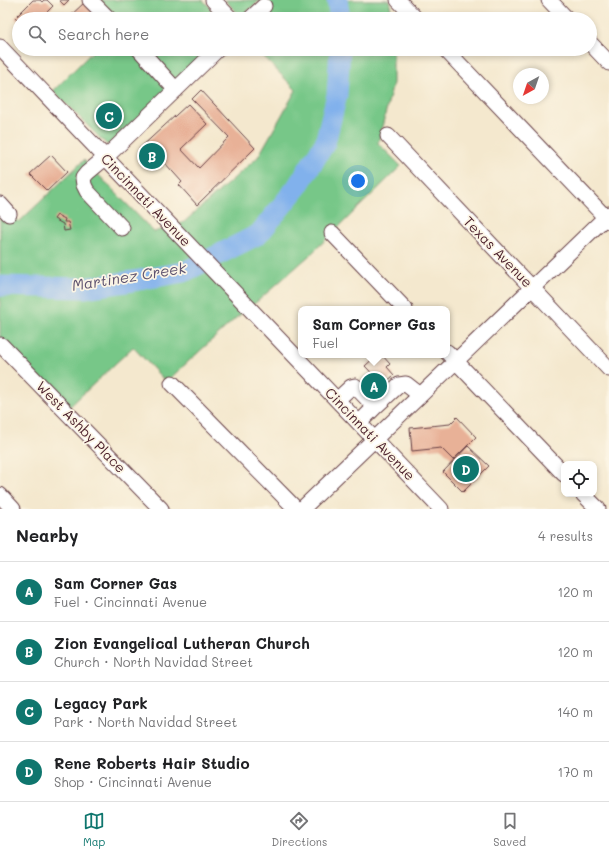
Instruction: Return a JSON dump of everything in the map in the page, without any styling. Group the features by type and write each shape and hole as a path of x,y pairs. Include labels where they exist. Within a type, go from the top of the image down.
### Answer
{"street":[{"path":"90,0 102,12"},
{"path":"213,0 224,12"},
{"path":"398,0 409,12"},
{"path":"549,0 560,12"},
{"path":"258,12 264,6"},
{"name":"Cincinnati Avenue","path":"0,47 441,509"},
{"path":"597,50 609,62"},
{"path":"144,56 176,90"},
{"path":"122,228 87,190 84,185 83,178 211,56"},
{"path":"302,509 420,395 451,357 532,288 608,217 452,56"},
{"name":"Texas Avenue","path":"388,136 609,369"},
{"path":"332,233 402,306"},
{"name":"West Ashby Place","path":"1,345 161,509"},
{"path":"451,357 561,471"},
{"path":"172,383 296,509"},
{"path":"359,422 399,385 406,384 420,395"},
{"path":"337,400 351,387 355,386 399,415"},
{"path":"0,495 13,509"},
{"path":"586,497 598,509"}],"green space":[{"path":"87,0 203,0 214,12 98,12"},
{"path":"225,0 389,0 392,12 271,12 259,1 247,12 236,12"},
{"path":"88,56 202,56 110,144 107,145 53,91"},
{"path":"263,56 393,56 393,83 378,143 401,166 310,255 259,300 236,318 166,382 133,347 65,411 0,345 0,204 19,222 84,160 154,232 184,222 258,157 296,90"}],"building":[{"path":"33,0 40,0 42,2 47,0 53,6 47,12 21,12"},
{"path":"59,0 69,0 64,5"},
{"path":"86,1 94,10 92,12 74,12"},
{"path":"201,90 255,148 197,205 179,185 182,182 164,162 157,168 139,149 188,104 207,124 181,149 199,168 229,137 192,99"},
{"path":"51,155 67,172 47,191 30,174"},
{"path":"57,215 65,219 64,222 68,222 70,230 64,231 63,224 54,219"},
{"path":"374,358 385,358 390,364 387,367 394,375 383,385 365,366"},
{"path":"457,417 476,437 453,460 441,448 412,451 410,428 450,424"},
{"path":"468,446 489,466 463,492 443,472"}],"waterway":[{"name":"Martinez Creek","path":"337,0 339,12"},
{"name":"Martinez Creek","path":"0,286 84,288 184,272 259,234 297,187 325,143 337,95 340,56"}],"place":[{"name":"Legacy Park","path":"109,116"},
{"name":"Zion Evangelical Lutheran Church","path":"152,156"},
{"name":"Sam Corner Gas","path":"374,386"},
{"name":"Rene Roberts Hair Studio","path":"466,469"}]}
